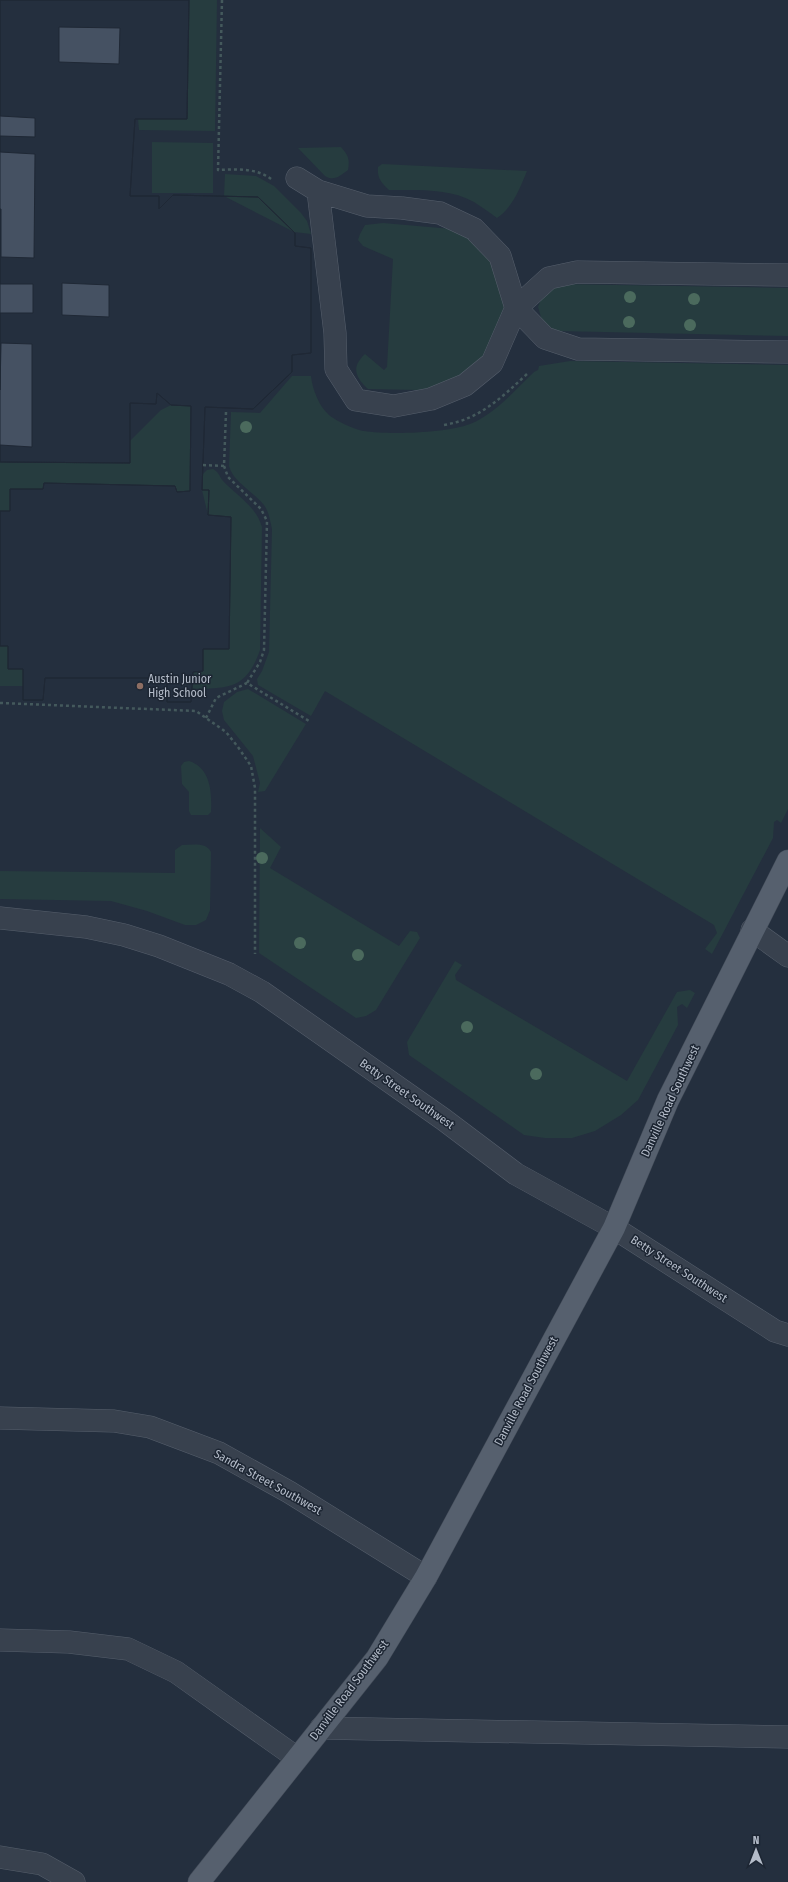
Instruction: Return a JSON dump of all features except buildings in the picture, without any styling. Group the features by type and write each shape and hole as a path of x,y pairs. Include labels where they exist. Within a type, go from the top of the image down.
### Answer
{"main road":[{"name":"Danville Road Southwest","path":"199,1882 377,1658 426,1578 614,1228 668,1100 752,930 788,861"}],"street":[{"path":"297,178 318,191 367,206 402,208 440,213 474,229 500,256 516,308 545,338 578,349 788,352"},
{"path":"318,191 334,333 336,369 356,400 394,406 431,399 465,385 492,363 516,308 548,278 577,272 788,275"},
{"name":"Betty Street Southwest","path":"0,918 86,927 124,936 159,946 229,974 268,997 443,1119 516,1174 614,1228 775,1331 788,1335"},
{"path":"752,930 788,956"},
{"name":"Sandra Street Southwest","path":"0,1418 114,1421 150,1427 219,1453 289,1492 426,1578"},
{"path":"0,1640 69,1642 128,1649 176,1672 297,1758"},
{"path":"321,1728 788,1737"},
{"path":"0,1857 42,1864 74,1882"}],"path":[{"path":"206,718 216,698 247,683 260,662 264,650 266,521 261,509 228,477 224,466 226,412"},
{"path":"203,465 224,466"},
{"path":"247,683 309,721"},
{"path":"0,703 196,711 226,732 238,746 251,766 255,788 257,816 255,954"}],"green space":[{"path":"189,0 217,0 215,131 139,130 138,119 187,119"},
{"path":"152,142 213,143 213,193 152,193"},
{"path":"341,147 348,157 348,170 334,178 328,178 325,176 298,148"},
{"path":"382,164 527,171 512,203 503,214 497,218 474,202 465,197 454,194 433,191 389,190 379,177 378,167"},
{"path":"225,174 256,176 274,186 301,213 307,221 311,234 294,232 224,196"},
{"path":"383,223 452,229 471,238 494,265 504,303 504,321 488,355 445,387 419,390 368,389 360,380 356,372 358,363 365,354 384,370 387,367 393,259 363,246 358,240 365,225"},
{"path":"558,284 788,288 788,336 557,331 543,324 538,307 544,292"},
{"path":"570,361 788,365 788,809 781,823 777,820 774,822 773,838 712,954 705,949 717,933 714,925 325,691 311,716 258,685 257,679 262,671 269,652 272,529 268,513 264,505 239,482 231,472 229,466 231,412 260,413 292,376 311,376 316,396 325,411 335,419 350,427 364,431 388,433 447,429 470,424 488,414 538,370 539,366"},
{"path":"171,405 191,406 190,491 177,492 175,486 44,483 43,489 10,489 10,511 0,511 0,462 130,463 130,441 161,410"},
{"path":"213,469 218,473 223,481 251,507 262,527 260,650 249,673 242,680 226,687 192,689 193,672 203,671 203,649 229,649 231,517 208,515 202,490 203,474 207,470"},
{"path":"0,646 8,646 8,669 23,669 23,686 0,686"},
{"path":"248,689 306,724 265,791 258,792 260,783 253,756 224,720 222,711 224,702 237,692"},
{"path":"189,761 202,769 209,782 211,812 208,815 191,815 189,811 189,792 182,784 181,766 184,762"},
{"path":"260,828 281,847 270,868 399,946 410,931 417,932 420,938 376,1010 366,1016 356,1018 259,953"},
{"path":"182,845 203,845 211,852 210,910 206,920 196,925 185,925 147,911 111,901 0,899 0,871 175,873 175,850"},
{"path":"455,961 462,965 455,975 456,980 627,1081 677,992 690,990 695,993 687,1008 682,1004 677,1007 678,1025 638,1100 621,1115 595,1131 572,1138 545,1138 524,1135 409,1055 407,1042"}],"place":[{"name":"Austin Junior High School","path":"140,686"}]}
